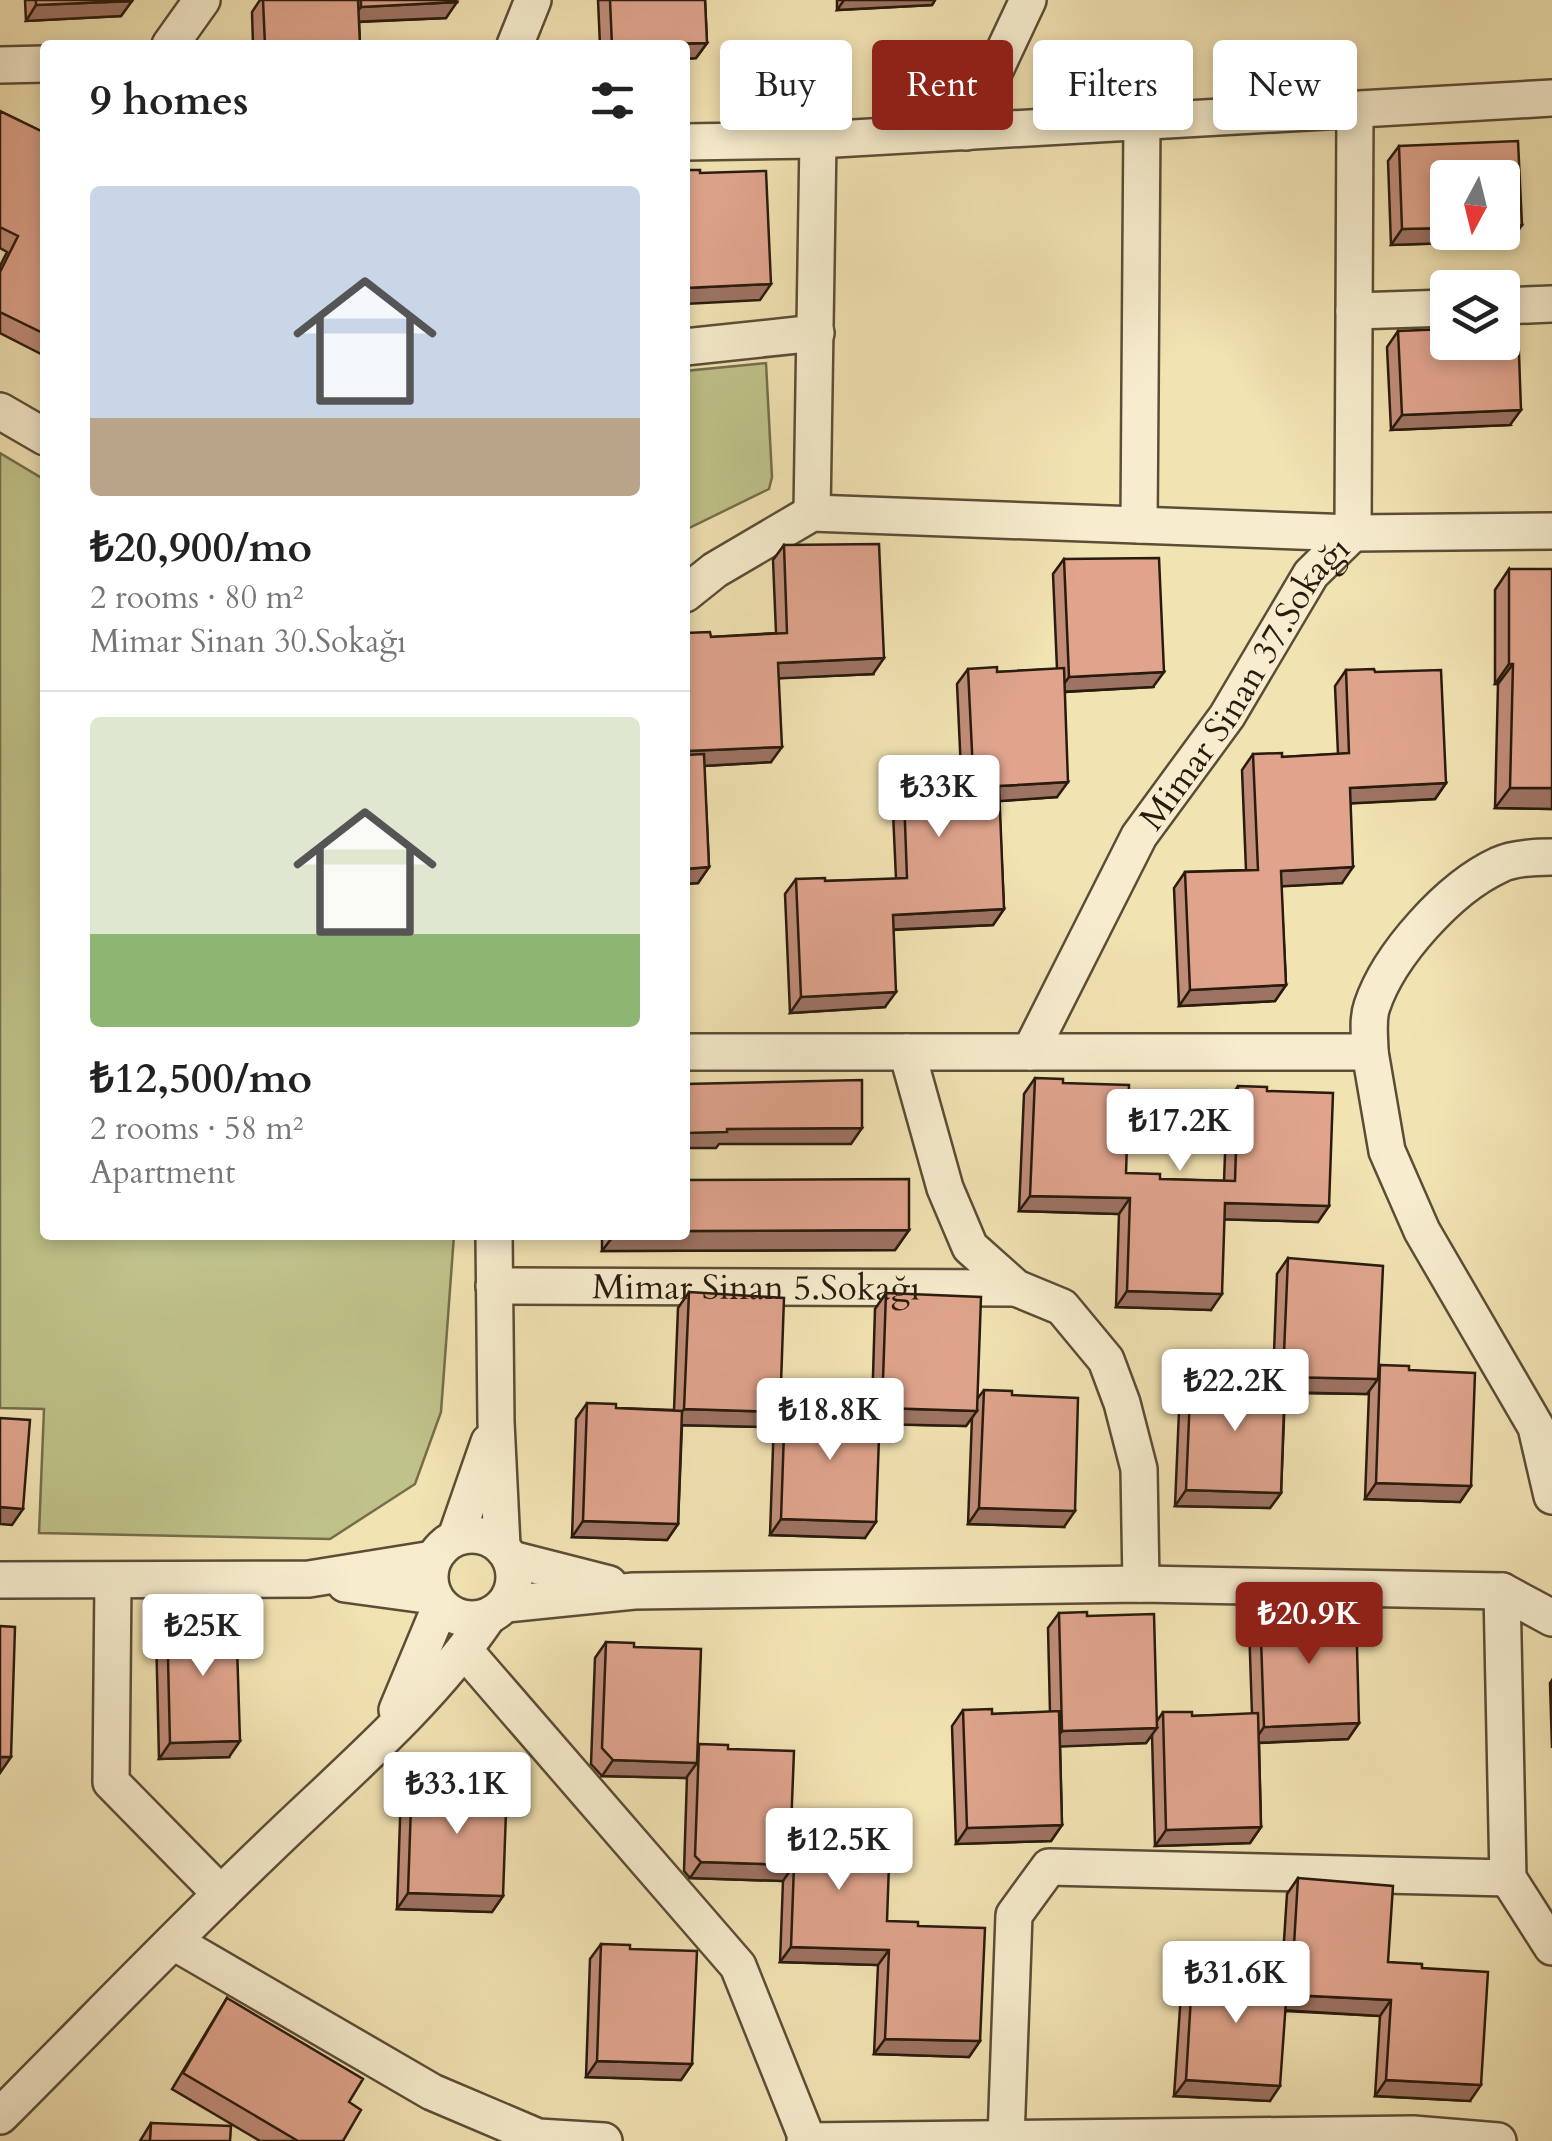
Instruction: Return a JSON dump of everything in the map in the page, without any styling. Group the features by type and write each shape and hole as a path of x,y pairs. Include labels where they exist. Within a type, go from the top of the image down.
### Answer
{"street":[{"path":"174,40 202,0"},
{"path":"517,40 534,0"},
{"path":"966,132 1028,0"},
{"path":"0,65 40,64"},
{"path":"1357,110 1552,98"},
{"path":"690,142 818,140 1033,128"},
{"path":"1139,525 1142,130"},
{"name":"Mimar Sinan 37.Sokağı","path":"1030,1052 1139,836 1227,716 1311,574 1352,534 1355,130"},
{"path":"812,512 818,140"},
{"path":"1520,305 1552,304"},
{"path":"1354,310 1430,308"},
{"path":"690,346 816,333"},
{"path":"0,410 40,434"},
{"path":"690,590 715,570 812,512 1352,534 1552,531"},
{"path":"1552,857 1500,864 1458,892 1386,972 1370,1011 1370,1052 1387,1151 1422,1231 1536,1427 1552,1496"},
{"path":"690,1052 1370,1052"},
{"path":"907,1052 945,1188 970,1248 1016,1288 1062,1307 1106,1360 1139,1469 1141,1584"},
{"path":"0,2116 220,1894 386,1734 464,1650 515,1582 507,1553 496,1422 494,1240"},
{"name":"Mimar Sinan 5.Sokağı","path":"494,1286 1016,1288"},
{"path":"386,1734 437,1601 429,1578 496,1422"},
{"path":"309,1579 444,1548 472,1534 488,1537 507,1553 634,1591"},
{"path":"0,1580 309,1579 437,1601 462,1619 634,1591 1141,1584 1502,1591 1552,1618"},
{"path":"113,1581 112,1782 220,1894"},
{"path":"1502,1591 1508,1878 1552,1946"},
{"path":"464,1650 738,1966 807,2141 1006,2138 1498,2141"},
{"path":"1006,2138 1014,1914 1049,1867 1508,1878"},
{"path":"174,1942 432,2092 538,2137 604,2141"}],"green space":[{"path":"766,363 772,477 769,489 690,528 690,371"},
{"path":"0,453 40,477 40,1240 454,1240 441,1412 415,1484 330,1539 39,1533 44,1409 0,1408"}],"building":[{"path":"36,0 132,0 132,1 36,5"},
{"path":"263,0 358,0 360,40 265,40"},
{"path":"361,0 456,0 457,2 361,7"},
{"path":"610,0 705,0 707,43 612,40"},
{"path":"0,111 40,131 40,332 0,312 0,272 18,236 0,227"},
{"path":"1518,141 1519,160 1430,160 1430,228 1402,229 1399,146"},
{"path":"690,170 766,171 771,284 690,288"},
{"path":"1430,330 1430,360 1519,360 1521,410 1402,415 1398,331"},
{"path":"879,544 884,658 778,663 782,747 690,751 690,633 710,632 711,637 787,633 784,545"},
{"path":"1159,558 1164,672 1069,677 1064,559"},
{"path":"1509,569 1552,569 1552,788 1510,788 1513,664 1509,664"},
{"path":"997,667 997,672 1064,668 1068,782 999,786 1004,909 893,915 896,992 801,997 796,879 907,878 904,796 974,792 968,669"},
{"path":"1346,670 1441,670 1446,783 1350,788 1353,867 1281,871 1286,985 1190,990 1185,872 1258,870 1253,754 1282,753 1282,757 1349,753"},
{"path":"704,754 709,867 690,869 690,755"},
{"path":"1035,1078 1129,1085 1126,1173 1160,1174 1160,1179 1235,1181 1238,1086 1333,1093 1329,1206 1225,1203 1222,1294 1127,1291 1130,1198 1030,1196"},
{"path":"862,1080 862,1128 690,1133 690,1084"},
{"path":"909,1179 909,1230 690,1231 690,1180"},
{"path":"1288,1258 1383,1266 1378,1379 1283,1377"},
{"path":"689,1292 784,1298 780,1412 684,1409"},
{"path":"886,1293 981,1297 977,1411 882,1408"},
{"path":"1380,1365 1475,1373 1471,1486 1376,1483"},
{"path":"1191,1372 1285,1379 1281,1493 1186,1490"},
{"path":"984,1390 1078,1398 1075,1511 979,1508"},
{"path":"785,1402 880,1409 876,1522 781,1519"},
{"path":"587,1403 682,1411 678,1524 583,1521"},
{"path":"0,1418 30,1420 23,1509 0,1507"},
{"path":"1260,1609 1356,1610 1359,1723 1264,1727"},
{"path":"1087,1612 1087,1616 1154,1614 1157,1728 1062,1731 1059,1613"},
{"path":"236,1614 240,1741 170,1743 167,1616"},
{"path":"0,1626 15,1627 11,1757 0,1757"},
{"path":"606,1642 701,1649 697,1763 613,1760 602,1748"},
{"path":"992,1709 992,1714 1059,1711 1062,1825 967,1828 963,1710"},
{"path":"1163,1712 1192,1712 1192,1716 1258,1713 1261,1827 1166,1830"},
{"path":"699,1744 794,1751 791,1828 890,1836 887,1921 985,1928 980,2041 885,2039 889,1950 791,1947 794,1865 701,1862 695,1856"},
{"path":"412,1775 441,1776 441,1781 507,1783 503,1896 408,1893"},
{"path":"1298,1878 1393,1886 1388,1962 1488,1972 1481,2085 1386,2080 1391,2000 1291,1995"},
{"path":"601,1944 697,1951 692,2064 597,2061"},
{"path":"1193,1963 1288,1973 1280,2086 1186,2080"},
{"path":"227,1998 363,2079 349,2102 361,2110 343,2141 298,2141 183,2073"},
{"path":"151,2123 231,2126 230,2141 150,2141"}]}
